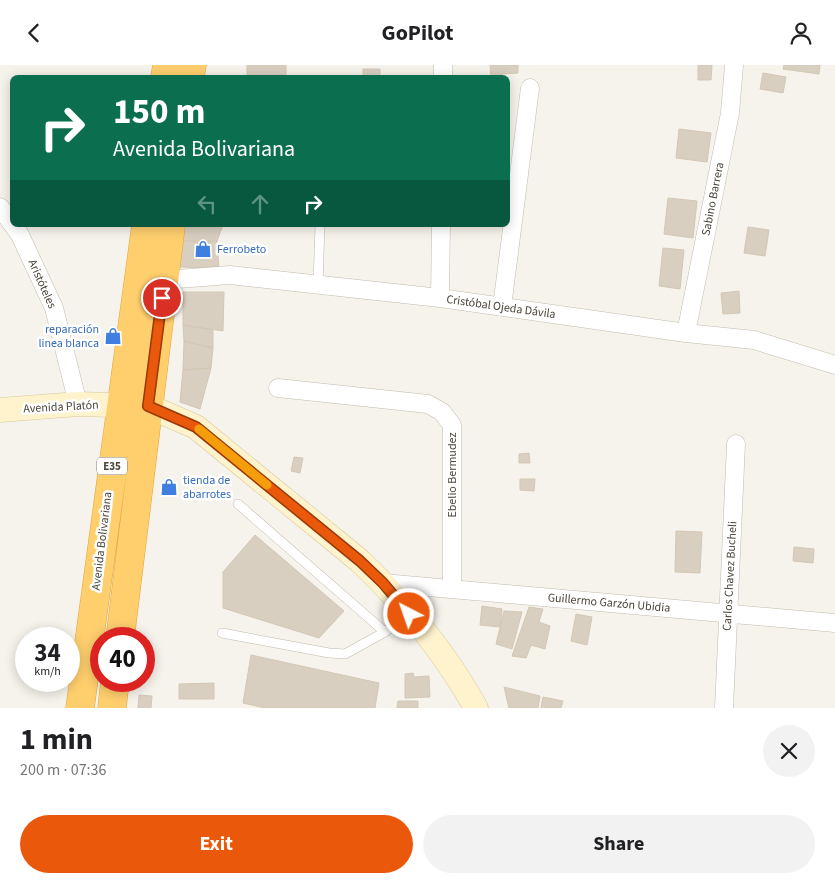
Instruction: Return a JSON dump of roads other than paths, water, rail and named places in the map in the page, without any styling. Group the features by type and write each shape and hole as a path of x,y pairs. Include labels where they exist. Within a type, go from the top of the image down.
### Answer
{"highway":[{"name":"Avenida Bolivariana","path":"121,627 146,227"},
{"name":"Avenida Bolivariana","path":"80,708 135,406 164,280 171,227"},
{"path":"112,708 114,692"}],"street":[{"name":"Sabino Barrera","path":"686,333 730,113 734,65"},
{"path":"502,307 530,88"},
{"name":"Aristóteles","path":"0,207 10,221"},
{"name":"Aristóteles","path":"14,227 20,235 54,308 78,404"},
{"path":"440,299 441,227"},
{"name":"Cristóbal Ojeda Dávila","path":"164,280 230,275 440,299 686,333 754,340 835,365"},
{"name":"Ebelio Bermudez","path":"278,388 428,404 442,412 452,425 452,589"},
{"name":"Avenida Platón","path":"0,410 78,404 135,406"},
{"path":"135,406 196,427 360,561 383,583 409,614 462,683 476,708"},
{"name":"Carlos Chavez Bucheli","path":"724,708 736,444"},
{"name":"Guillermo Garzón Ubidia","path":"383,583 835,623"}],"lane":[{"path":"318,285 320,227"},
{"path":"238,504 384,632"},
{"path":"222,633 345,654 384,632 409,614"}],"place":[{"name":"Ferrobeto","path":"203,249"},
{"name":"reparación linea blanca","path":"113,336"},
{"name":"tienda de abarrotes","path":"169,487"}]}
